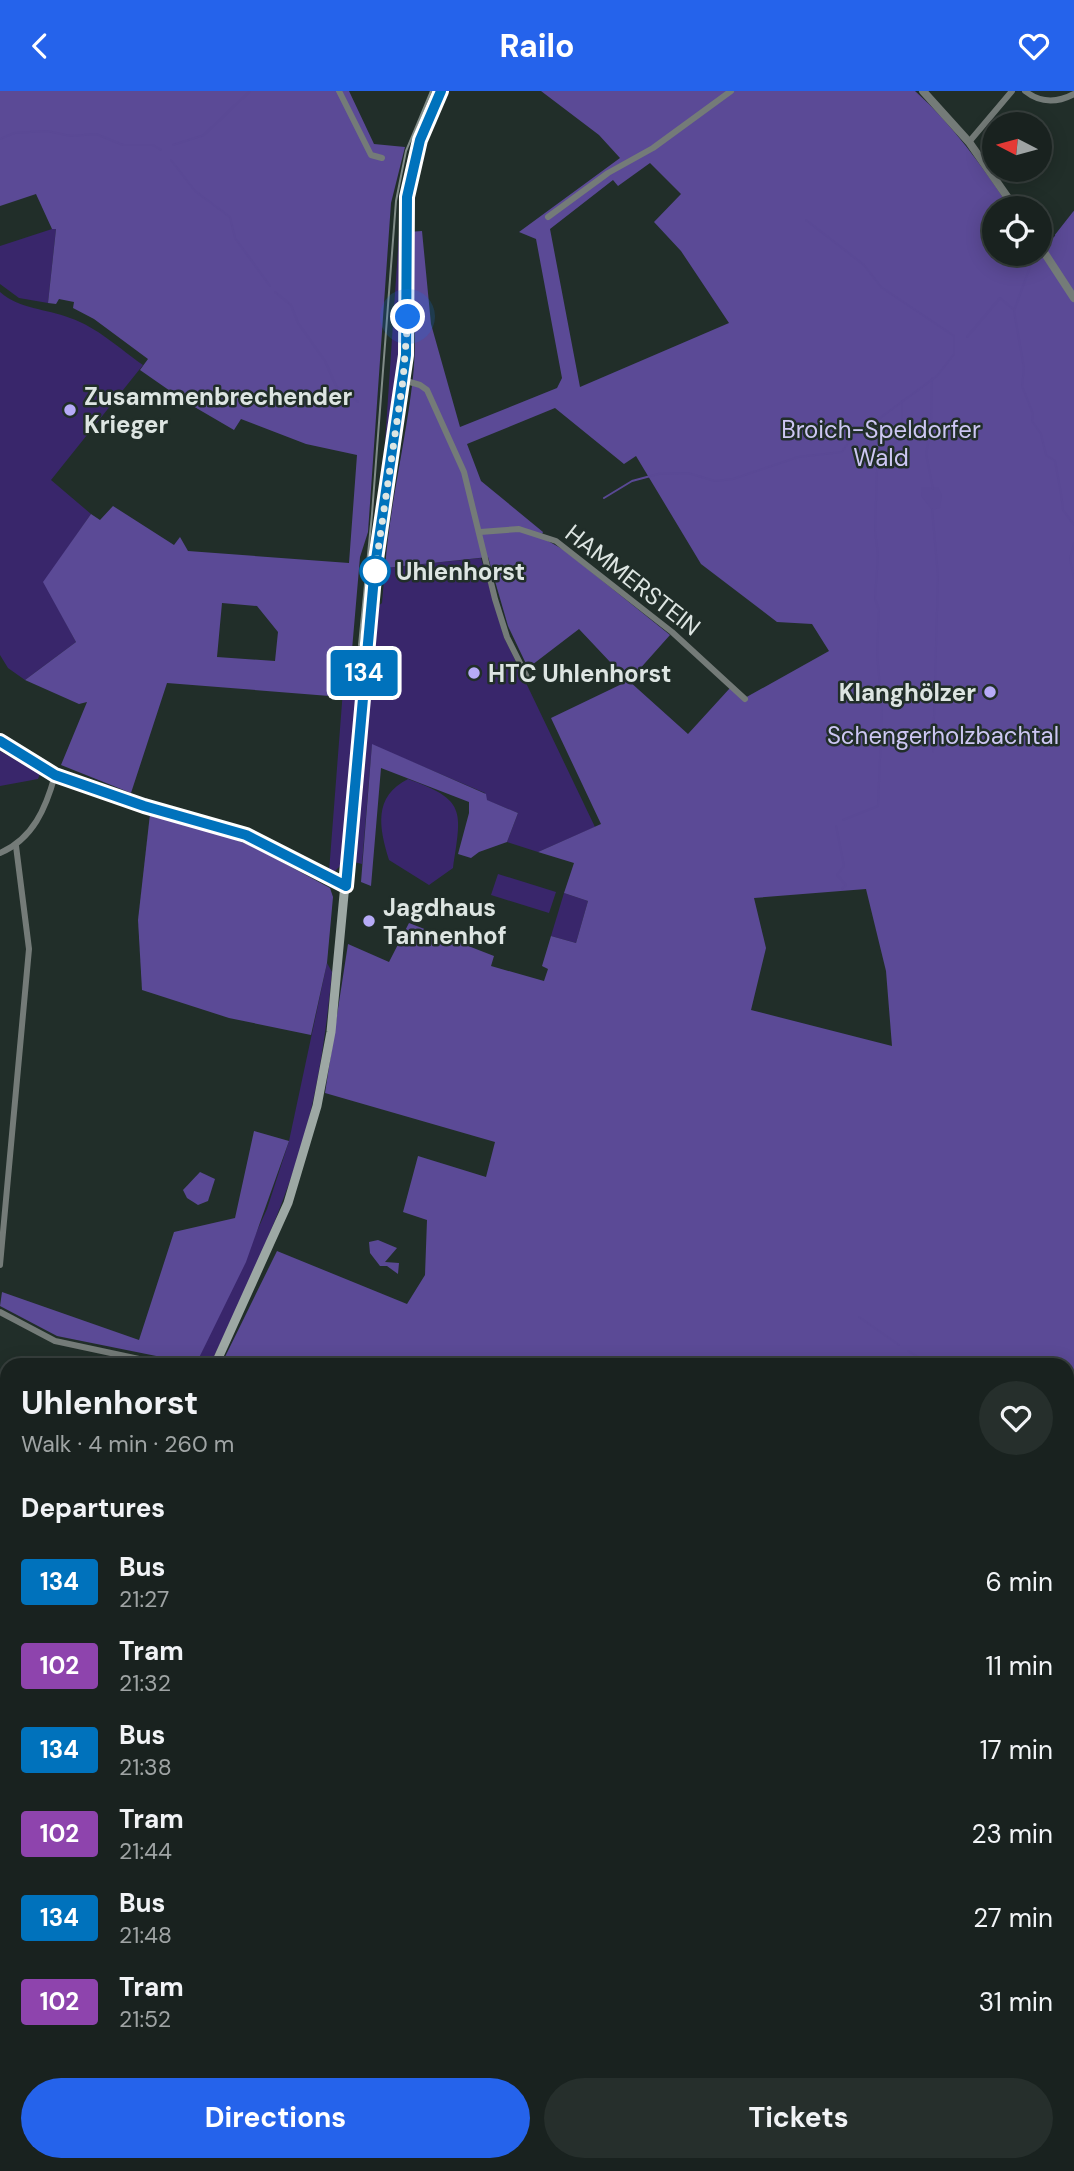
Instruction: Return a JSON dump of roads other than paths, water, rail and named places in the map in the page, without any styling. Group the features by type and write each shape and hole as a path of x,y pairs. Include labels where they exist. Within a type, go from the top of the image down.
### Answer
{"main road":[{"path":"218,1358 264,1262 303,1156 331,1033 375,566 403,380 408,317 404,225 407,197 420,140 442,91"}],"street":[{"path":"339,91 371,155 382,158"},
{"path":"548,217 608,173 653,148 731,91"},
{"path":"923,91 969,142 1007,196"},
{"path":"969,142 1012,91"},
{"path":"1025,91 1033,97 1047,100 1061,100 1074,94"},
{"path":"1052,264 1074,298"},
{"path":"403,380 421,385 427,390 464,472 507,637 529,681"},
{"name":"HAMMERSTEIN","path":"480,532 519,529 556,541 672,632 745,699"},
{"path":"0,741 55,775 144,806 246,835 346,886"},
{"path":"0,853 16,846 46,807 55,775"},
{"path":"0,1265 29,949 16,846"},
{"path":"0,1312 55,1341 134,1358"}],"waterway":[{"path":"173,145 204,135 250,91"},
{"path":"0,139 14,133 47,131 71,136 96,134 123,145 153,145 161,150"},
{"path":"171,160 195,191 230,217 235,238 270,286"},
{"path":"1056,235 1074,212"},
{"path":"604,498 632,481 658,474 688,473 715,481 733,479 798,457 842,452 850,440 937,376 954,354 954,336 881,287 864,265 806,220"},
{"path":"1030,267 1014,311 1024,368 1022,386 1033,414 1032,421 1041,434 1046,455 1055,461 1063,510 1074,525"},
{"path":"275,292 291,305 298,323 325,361 336,386 358,402"},
{"path":"967,337 1000,298 1013,309"},
{"path":"932,378 931,428 926,454 933,489"},
{"path":"888,451 902,435 902,401"},
{"path":"843,820 878,806 882,711 877,653 879,610 875,599 878,555 875,531 877,471 883,458"},
{"path":"932,509 938,576 933,752"},
{"path":"1074,543 1070,559 1074,579"},
{"path":"836,826 844,866 837,875 846,885 842,889"},
{"path":"859,1317 899,1345"},
{"path":"908,1351 920,1358"}],"tram line":[{"path":"359,645 396,201 406,151 431,91"}],"place":[{"name":"Zusammenbrechender Krieger","path":"70,410"},
{"name":"Uhlenhorst","path":"375,571"},
{"name":"HTC Uhlenhorst","path":"474,673"},
{"name":"Klanghölzer","path":"990,692"},
{"name":"Jagdhaus Tannenhof","path":"369,921"}],"park label":[{"name":"Broich-Speldorfer Wald","path":"881,443"},
{"name":"Schengerholzbachtal","path":"943,735"}]}
